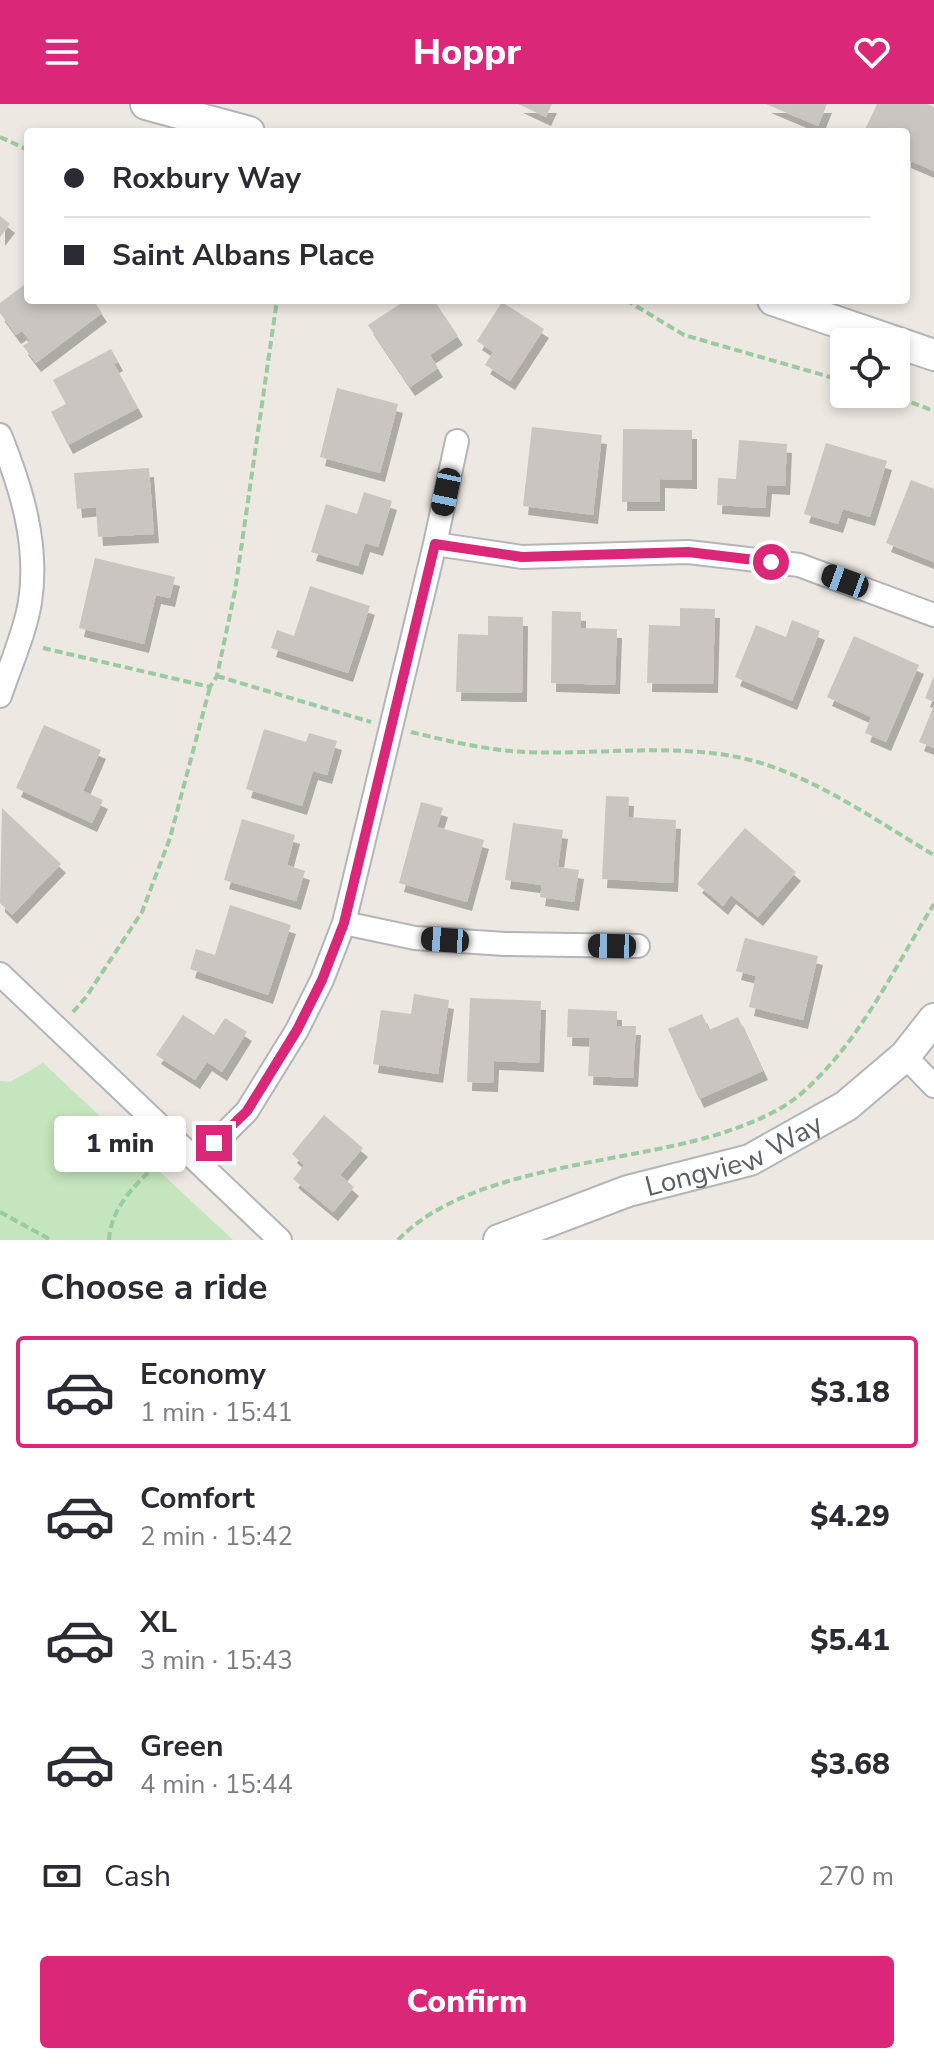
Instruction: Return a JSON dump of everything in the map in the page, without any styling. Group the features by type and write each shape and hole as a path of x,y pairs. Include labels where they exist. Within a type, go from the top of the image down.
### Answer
{"street":[{"path":"146,104 234,128"},
{"path":"785,304 934,355"},
{"path":"0,435 14,469 31,534 30,602 0,696"},
{"path":"198,1160 247,1111 297,1030 322,980 344,923 457,441"},
{"path":"435,544 522,557 688,552 799,565 934,615"},
{"path":"344,923 415,938 505,944 638,946"},
{"path":"0,974 280,1240"},
{"name":"Longview Way","path":"499,1240 628,1191 750,1160 846,1106 905,1056 934,1019"},
{"path":"905,1056 934,1086"}],"path":[{"path":"0,137 24,148"},
{"path":"59,1029 86,997 142,912 170,838 210,687 217,676 235,591 276,304"},
{"path":"633,304 684,335 830,377"},
{"path":"910,402 934,411"},
{"path":"18,642 210,687"},
{"path":"217,676 391,727 473,746 526,752 677,749 735,757 778,769 840,799 934,855"},
{"path":"398,1240 441,1207 501,1183 700,1141 766,1117 802,1094 843,1051 934,904"},
{"path":"109,1240 110,1225 125,1197 180,1143"},
{"path":"0,1212 51,1240"}],"green space":[{"path":"43,1063 233,1240 0,1240 0,1081 10,1082"}],"building":[{"path":"518,104 552,104 546,117"},
{"path":"766,104 827,104 818,126"},
{"path":"877,104 927,104 934,107 934,171 910,161 910,128 866,128"},
{"path":"0,216 10,224 0,237"},
{"path":"24,285 24,304 96,304 102,313 36,363 23,346 30,341 22,331 16,335 0,313 0,303"},
{"path":"400,304 437,304 458,336 430,355 438,368 410,387 368,325"},
{"path":"501,304 544,329 510,381 485,365 493,352 477,341"},
{"path":"111,349 118,362 114,364 138,408 68,445 51,412 66,404 53,380"},
{"path":"337,388 398,404 380,473 320,457"},
{"path":"532,427 602,435 593,515 523,506"},
{"path":"623,429 692,430 692,480 660,479 660,502 622,502"},
{"path":"739,440 787,444 785,486 767,485 765,508 717,505 718,478 736,479"},
{"path":"826,443 887,461 870,517 843,509 838,524 804,514"},
{"path":"149,468 154,534 98,537 96,507 77,509 74,473"},
{"path":"911,480 934,489 934,562 886,543"},
{"path":"364,492 392,501 378,547 365,543 358,566 311,552 326,504 357,514"},
{"path":"95,558 175,577 170,598 156,595 144,644 79,628"},
{"path":"310,586 370,606 348,673 271,648 277,630 294,636"},
{"path":"680,608 715,609 713,684 647,683 649,625 680,626"},
{"path":"552,611 581,612 581,628 617,629 615,685 551,683"},
{"path":"488,616 523,617 522,693 456,692 458,634 488,635"},
{"path":"792,620 820,631 792,701 735,677 756,625 786,637"},
{"path":"854,636 919,665 886,742 865,733 871,717 827,697"},
{"path":"934,676 934,702 925,698"},
{"path":"934,705 934,748 919,742"},
{"path":"44,725 101,750 83,791 103,800 92,823 16,788"},
{"path":"264,729 306,742 309,733 337,741 327,775 313,771 302,806 246,789"},
{"path":"606,796 629,797 628,817 676,820 673,883 602,879"},
{"path":"421,802 443,808 437,827 484,840 467,902 399,883"},
{"path":"2,808 61,864 12,915 0,903"},
{"path":"242,819 295,835 287,865 305,871 296,901 224,880"},
{"path":"513,823 563,830 558,867 579,870 574,902 540,897 542,885 505,880"},
{"path":"745,828 796,872 758,917 731,895 723,906 697,884"},
{"path":"230,905 291,925 268,995 190,969 196,949 215,955"},
{"path":"745,938 818,956 803,1020 749,1007 756,976 736,971"},
{"path":"414,994 449,1000 438,1074 373,1064 381,1010 411,1014"},
{"path":"470,998 541,1001 539,1063 494,1061 493,1083 467,1082"},
{"path":"568,1009 617,1011 617,1026 636,1026 633,1078 588,1076 590,1038 567,1037"},
{"path":"702,1014 709,1030 738,1017 763,1071 699,1099 668,1029"},
{"path":"183,1015 214,1035 225,1018 247,1032 222,1072 207,1062 195,1080 156,1055"},
{"path":"324,1115 363,1148 340,1175 354,1187 333,1212 293,1179 304,1165 292,1154"}],"route":[{"path":"214,1143 247,1111 297,1030 322,980 344,923 435,544 522,557 688,552 771,562"}]}
